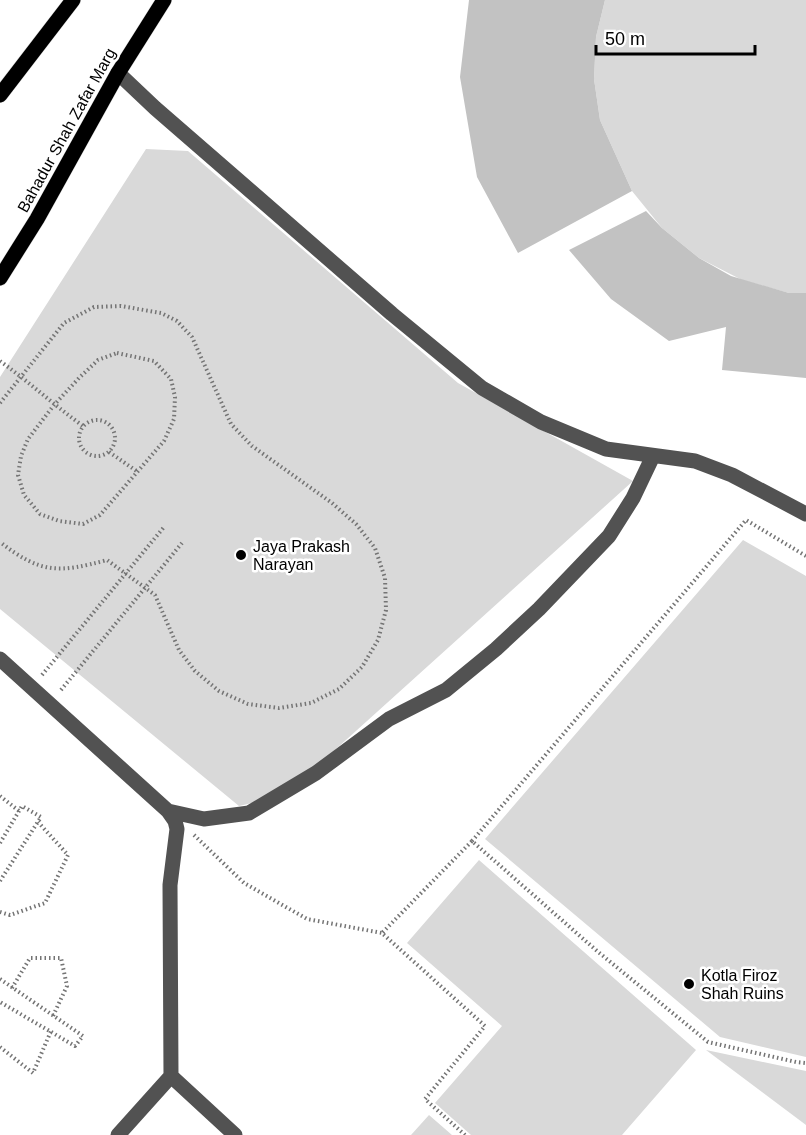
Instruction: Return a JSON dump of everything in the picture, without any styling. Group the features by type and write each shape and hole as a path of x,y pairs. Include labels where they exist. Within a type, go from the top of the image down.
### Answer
{"main road":[{"path":"0,95 73,0"},
{"name":"Bahadur Shah Zafar Marg","path":"0,278 37,219 117,73 164,0"}],"street":[{"path":"117,73 383,306 482,388 541,422 606,449 695,461 732,475 806,514"},
{"path":"168,810 204,819 249,813 316,773 389,719 446,690 496,649 539,609 609,536 633,498 653,456"},
{"path":"0,659 168,810 177,829 170,885 171,1076 118,1135"},
{"path":"171,1076 235,1135"}],"path":[{"path":"0,403 64,322 94,307 121,306 161,313 177,321 192,337 231,424 252,446 332,503 356,524 375,548 385,578 386,610 378,640 362,667 339,689 310,703 279,708 248,704 219,691 195,671 179,650 154,595 126,572 107,560 74,569 54,569 17,555 0,542"},
{"path":"117,353 154,361 171,379 175,397 174,419 164,441 100,514 83,524 59,521 40,514 24,495 18,475 21,456 28,439 54,405 98,360 117,353"},
{"path":"0,361 37,387 54,405 83,426"},
{"path":"99,420 110,425 115,436 113,448 109,452 92,456 82,449 79,437 83,426 88,422 99,420"},
{"path":"109,452 138,472"},
{"path":"382,933 472,841 746,520 806,556"},
{"path":"32,687 164,527"},
{"path":"50,704 182,543"},
{"path":"0,795 19,812"},
{"path":"0,843 22,806 41,817 0,881"},
{"path":"0,912 10,915 45,903 68,855 38,822"},
{"path":"472,841 597,951 708,1042 806,1063"},
{"path":"217,855 244,883 307,919 382,933 485,1026 425,1099 465,1135"},
{"path":"12,988 30,958 61,958 67,986 53,1016"},
{"path":"0,979 83,1036 75,1046 0,1002"},
{"path":"0,1047 33,1073 51,1031"}],"shaded area":[{"path":"605,0 806,0 806,293 789,293 742,280 699,258 662,228 632,191 600,120 594,79 596,37"},
{"path":"146,149 188,151 458,383 633,481 285,795 239,806 0,609 0,377"},
{"path":"743,540 806,576 806,1057 720,1037 485,839"},
{"path":"479,860 696,1050 622,1135 471,1135 435,1103 502,1026 407,943"},
{"path":"706,1050 806,1071 806,1125"},
{"path":"429,1115 452,1135 411,1135"}],"building":[{"path":"469,0 605,0 596,37 594,79 600,120 632,191 518,253 477,177 460,77"},
{"path":"646,211 662,228 699,258 731,276 789,293 806,293 806,378 722,370 726,327 669,341 611,299 569,250"}],"place":[{"name":"Jaya Prakash Narayan","path":"241,555"},
{"name":"Kotla Firoz Shah Ruins","path":"689,984"}]}
